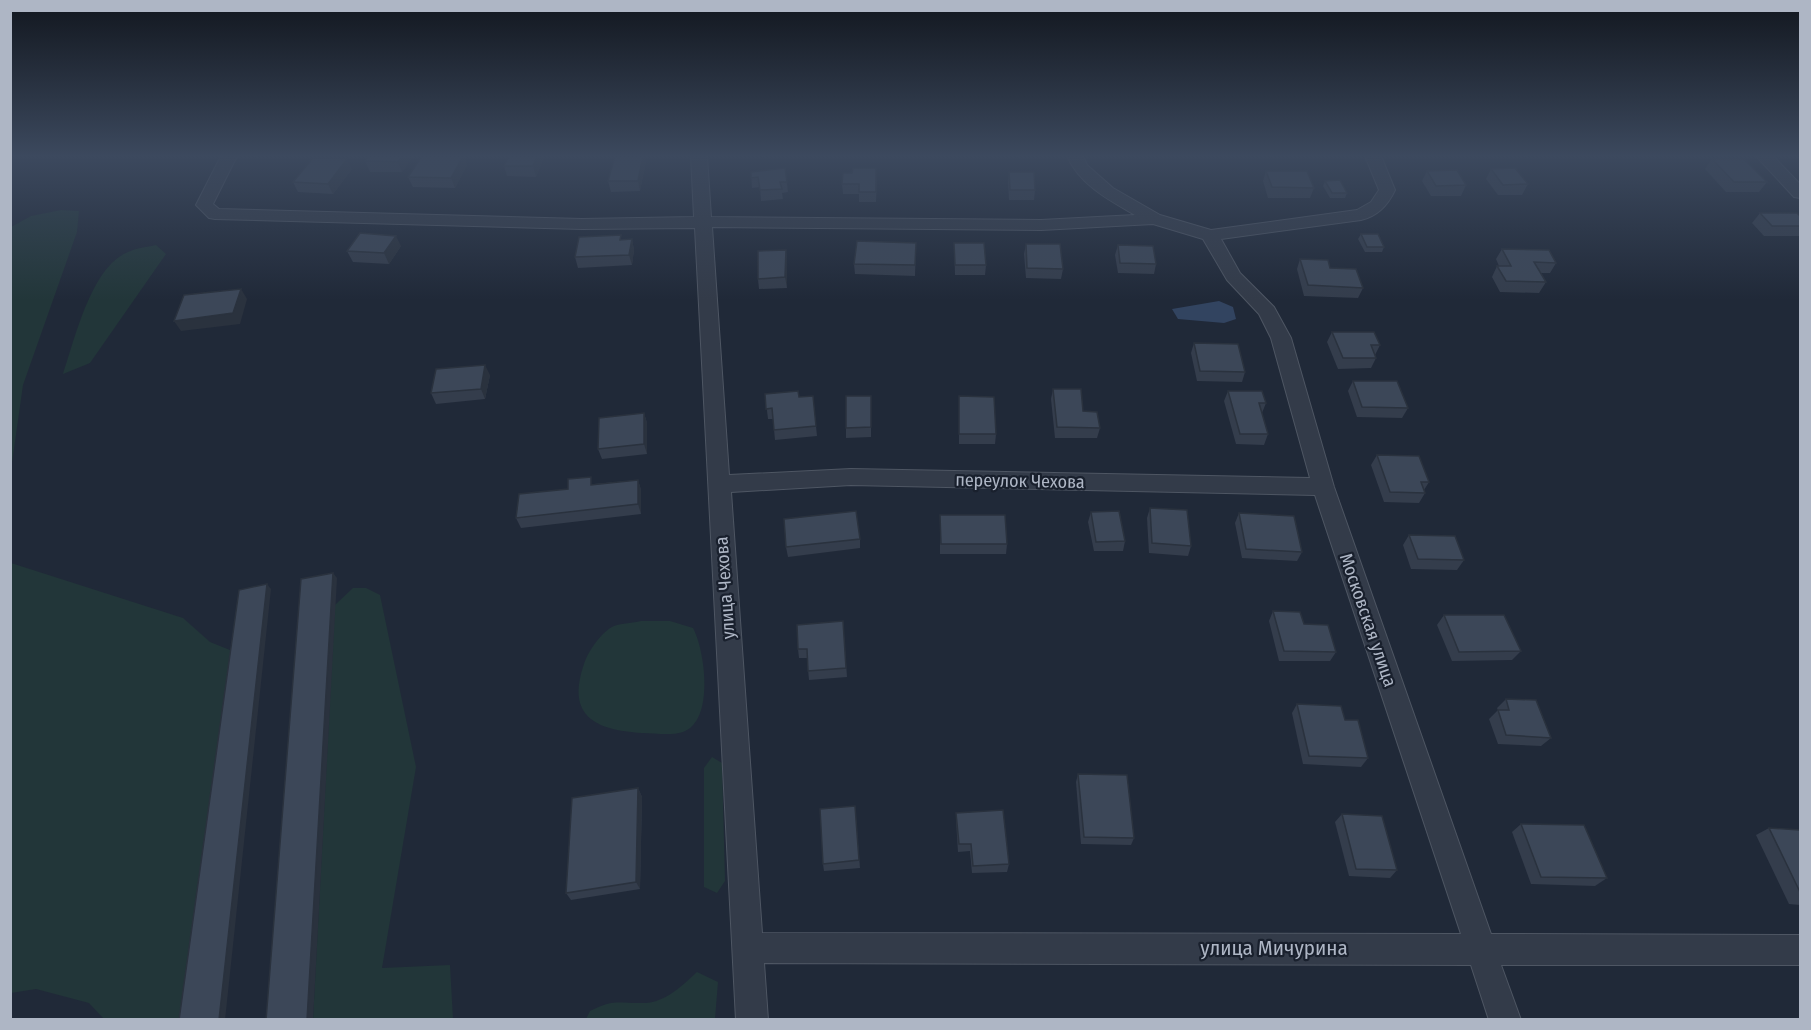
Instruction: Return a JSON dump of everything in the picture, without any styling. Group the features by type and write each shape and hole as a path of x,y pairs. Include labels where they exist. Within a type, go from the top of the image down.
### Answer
{"street":[{"path":"204,204 215,214 582,224 790,221 1041,225 1154,219"},
{"name":"улица Чехова","path":"702,204 752,1020"},
{"path":"1128,204 1154,219 1210,235 1361,215 1379,207 1380,204"},
{"name":"Московская улица","path":"1210,235 1233,276 1267,311 1281,338 1323,487 1505,1020"},
{"name":"переулок Чехова","path":"719,484 851,477 1323,487"},
{"name":"улица Мичурина","path":"748,948 1800,950"}],"green space":[{"path":"61,210 79,211 77,232 23,385 11,470 11,227 31,216"},
{"path":"156,245 166,254 90,363 63,374 86,306 104,272 115,260 128,252"},
{"path":"11,563 183,618 210,642 235,652 186,1019 104,1019 89,1003 36,989 11,993"},
{"path":"353,588 366,588 380,595 416,767 382,968 450,965 453,1019 313,1019 335,605"},
{"path":"641,621 670,621 693,628 697,638 704,668 703,700 700,714 693,725 683,732 642,733 611,728 598,724 582,708 579,682 592,648 604,633 614,626"},
{"path":"712,757 722,763 725,881 717,893 704,887 704,768"},
{"path":"697,972 718,982 715,1019 586,1019 590,1011 605,1004 645,1003 660,1000 674,992"}],"water":[{"path":"1219,301 1233,307 1236,319 1224,323 1178,319 1172,309"}],"building":[{"path":"1760,213 1797,213 1800,216 1800,226 1772,226"},
{"path":"360,233 396,236 384,253 347,251"},
{"path":"1361,234 1378,234 1384,247 1367,247"},
{"path":"621,235 620,240 632,239 629,255 575,257 579,237"},
{"path":"857,241 916,243 915,265 854,264"},
{"path":"954,243 984,243 986,265 955,265"},
{"path":"1026,244 1060,244 1063,269 1027,268"},
{"path":"1118,245 1153,246 1156,264 1120,263"},
{"path":"1502,249 1549,250 1556,263 1534,262 1546,282 1506,281 1497,266 1511,266"},
{"path":"786,250 785,277 758,279 758,251"},
{"path":"1300,259 1328,260 1330,268 1356,269 1363,288 1308,285"},
{"path":"241,289 233,313 174,321 184,295"},
{"path":"1332,332 1374,332 1380,345 1371,345 1376,358 1343,358"},
{"path":"1194,343 1238,344 1245,372 1200,371"},
{"path":"485,365 481,389 431,393 436,369"},
{"path":"1353,381 1397,381 1408,408 1362,407"},
{"path":"1053,389 1081,389 1083,411 1097,412 1100,428 1057,427"},
{"path":"798,391 799,397 813,396 816,426 774,430 772,408 766,409 765,394"},
{"path":"1228,391 1262,391 1266,403 1259,403 1268,434 1240,434"},
{"path":"846,396 871,396 871,427 846,428"},
{"path":"959,396 994,397 996,434 959,434"},
{"path":"644,413 644,444 598,449 599,418"},
{"path":"1377,455 1419,456 1429,482 1421,482 1425,493 1390,492"},
{"path":"591,477 591,485 638,480 638,504 516,518 519,494 568,489 568,479"},
{"path":"1150,508 1187,510 1191,546 1152,543"},
{"path":"856,511 860,539 786,547 784,519"},
{"path":"1119,511 1125,541 1096,542 1091,512"},
{"path":"1239,513 1294,516 1302,552 1246,549"},
{"path":"940,515 1005,515 1007,544 941,544"},
{"path":"1409,535 1455,536 1464,560 1418,559"},
{"path":"333,573 307,1020 266,1020 301,579"},
{"path":"267,584 219,1020 179,1020 239,590"},
{"path":"1273,611 1300,612 1304,624 1328,625 1336,652 1284,651"},
{"path":"1444,615 1504,615 1521,651 1459,652"},
{"path":"843,621 846,668 808,671 807,649 798,649 797,625"},
{"path":"1506,699 1536,700 1551,738 1506,735 1498,710 1509,710"},
{"path":"1297,704 1341,706 1345,720 1358,720 1368,758 1309,756"},
{"path":"1078,774 1127,775 1134,838 1084,837"},
{"path":"638,788 636,882 566,893 572,798"},
{"path":"855,806 859,860 823,864 820,809"},
{"path":"1003,810 1009,864 973,866 971,844 959,844 956,813"},
{"path":"1342,814 1382,816 1397,870 1356,869"},
{"path":"1521,824 1584,825 1607,878 1541,877"},
{"path":"1769,828 1800,830 1800,892"}]}
